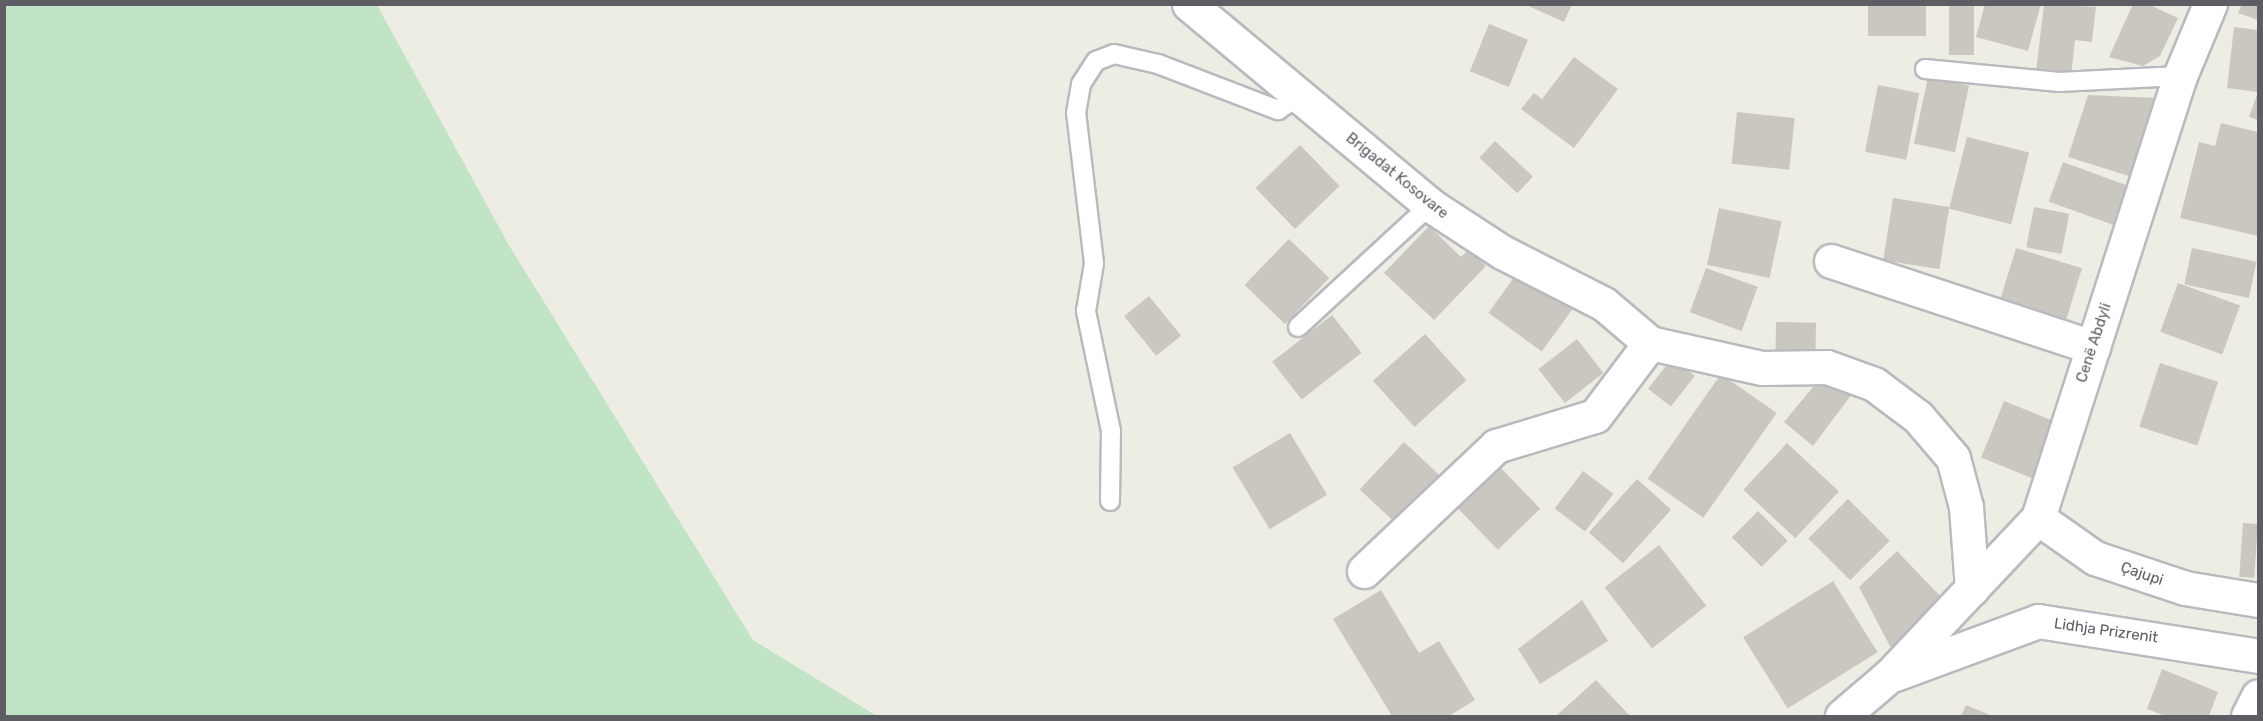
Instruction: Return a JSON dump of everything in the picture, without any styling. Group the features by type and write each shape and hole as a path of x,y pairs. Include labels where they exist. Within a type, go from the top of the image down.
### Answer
{"street":[{"name":"Brigadat Kosovare","path":"1190,4 1430,205 1502,252 1604,304 1650,342 1762,368 1827,367 1874,384 1918,417 1953,458 1966,507 1972,589"},
{"name":"Cenë Abdyli","path":"1972,589 2038,518 2180,76 2210,4"},
{"path":"1831,261 2093,347"},
{"path":"1364,571 1496,446 1595,416 1650,342"},
{"name":"Çajupi","path":"2038,518 2096,558 2185,588 2259,600"},
{"name":"Lidhja Prizrenit","path":"1842,717 1890,675 1972,589"},
{"name":"Lidhja Prizrenit","path":"1890,675 2037,621 2259,656"},
{"path":"2248,717 2259,696"}],"lane":[{"path":"1110,501 1111,431 1086,311 1094,263 1076,113 1081,84 1096,61 1114,54 1158,64 1278,110 1299,96"},
{"path":"1925,69 2059,82 2180,76"},
{"path":"1298,327 1430,205"}],"green space":[{"path":"4,5 377,5 510,247 753,640 877,716 5,716"}],"building":[{"path":"1524,4 1572,4 1564,22"},
{"path":"1868,4 1926,4 1926,36 1868,36"},
{"path":"1949,4 1974,4 1974,55 1949,55"},
{"path":"1985,4 2041,4 2028,51 1976,37"},
{"path":"2044,4 2096,7 2092,42 2075,40 2071,76 2036,72"},
{"path":"2133,4 2148,4 2178,18 2160,56 2143,66 2109,57"},
{"path":"2242,4 2258,4 2258,20 2238,13"},
{"path":"1489,24 1528,40 1509,87 1470,71"},
{"path":"2234,27 2258,30 2258,92 2227,88"},
{"path":"1574,57 1618,89 1574,148 1521,109 1534,93 1542,99"},
{"path":"1928,77 1969,86 1955,152 1914,144"},
{"path":"1878,85 1919,93 1906,160 1865,152"},
{"path":"2258,92 2258,120 2249,117"},
{"path":"2088,95 2158,98 2132,177 2068,157"},
{"path":"1737,112 1795,118 1789,170 1732,164"},
{"path":"2221,123 2258,132 2258,236 2180,218 2199,142 2215,146"},
{"path":"1967,137 2029,152 2011,224 1949,209"},
{"path":"1495,141 1533,176 1517,193 1479,158"},
{"path":"1300,145 1340,186 1295,229 1255,188"},
{"path":"2063,162 2131,187 2116,226 2049,201"},
{"path":"1893,198 1949,207 1939,269 1883,260"},
{"path":"2034,207 2069,214 2062,254 2026,247"},
{"path":"1719,208 1782,221 1770,278 1707,265"},
{"path":"1429,226 1461,257 1469,249 1486,266 1434,320 1384,273"},
{"path":"1289,239 1329,278 1285,324 1245,285"},
{"path":"2016,248 2082,268 2066,319 2001,299"},
{"path":"2192,248 2257,262 2249,298 2184,284"},
{"path":"1523,265 1576,304 1542,352 1488,313"},
{"path":"1706,268 1758,287 1742,331 1690,312"},
{"path":"2178,283 2240,306 2222,354 2160,332"},
{"path":"1149,296 1181,336 1156,356 1124,316"},
{"path":"1332,315 1362,353 1302,400 1272,362"},
{"path":"1776,322 1816,323 1815,356 1775,355"},
{"path":"1425,334 1466,380 1414,427 1373,381"},
{"path":"1577,339 1603,373 1565,403 1538,369"},
{"path":"1672,358 1695,376 1671,407 1648,389"},
{"path":"2160,363 2218,382 2197,446 2139,427"},
{"path":"1721,374 1777,413 1703,518 1648,479"},
{"path":"1822,376 1852,394 1813,446 1784,422"},
{"path":"2004,401 2061,424 2038,480 1981,458"},
{"path":"1290,433 1327,495 1270,529 1233,468"},
{"path":"1404,442 1442,477 1398,525 1360,490"},
{"path":"1787,443 1839,491 1795,538 1743,490"},
{"path":"1500,467 1540,509 1498,550 1458,508"},
{"path":"1583,471 1613,494 1585,531 1555,509"},
{"path":"1637,479 1671,510 1623,563 1589,533"},
{"path":"1848,499 1890,541 1850,580 1808,539"},
{"path":"1758,511 1788,541 1762,567 1732,537"},
{"path":"2243,523 2258,524 2254,578 2239,577"},
{"path":"1659,545 1706,606 1652,648 1605,587"},
{"path":"1897,551 1944,600 1892,650 1859,587"},
{"path":"1833,581 1878,652 1788,708 1743,637"},
{"path":"1381,590 1419,653 1439,641 1475,700 1449,716 1392,716 1333,619"},
{"path":"1582,600 1608,641 1540,684 1518,649"},
{"path":"2162,669 2218,692 2209,716 2165,716 2147,709"},
{"path":"1596,680 1630,716 1556,716"},
{"path":"1966,705 1992,716 1961,716"}]}
